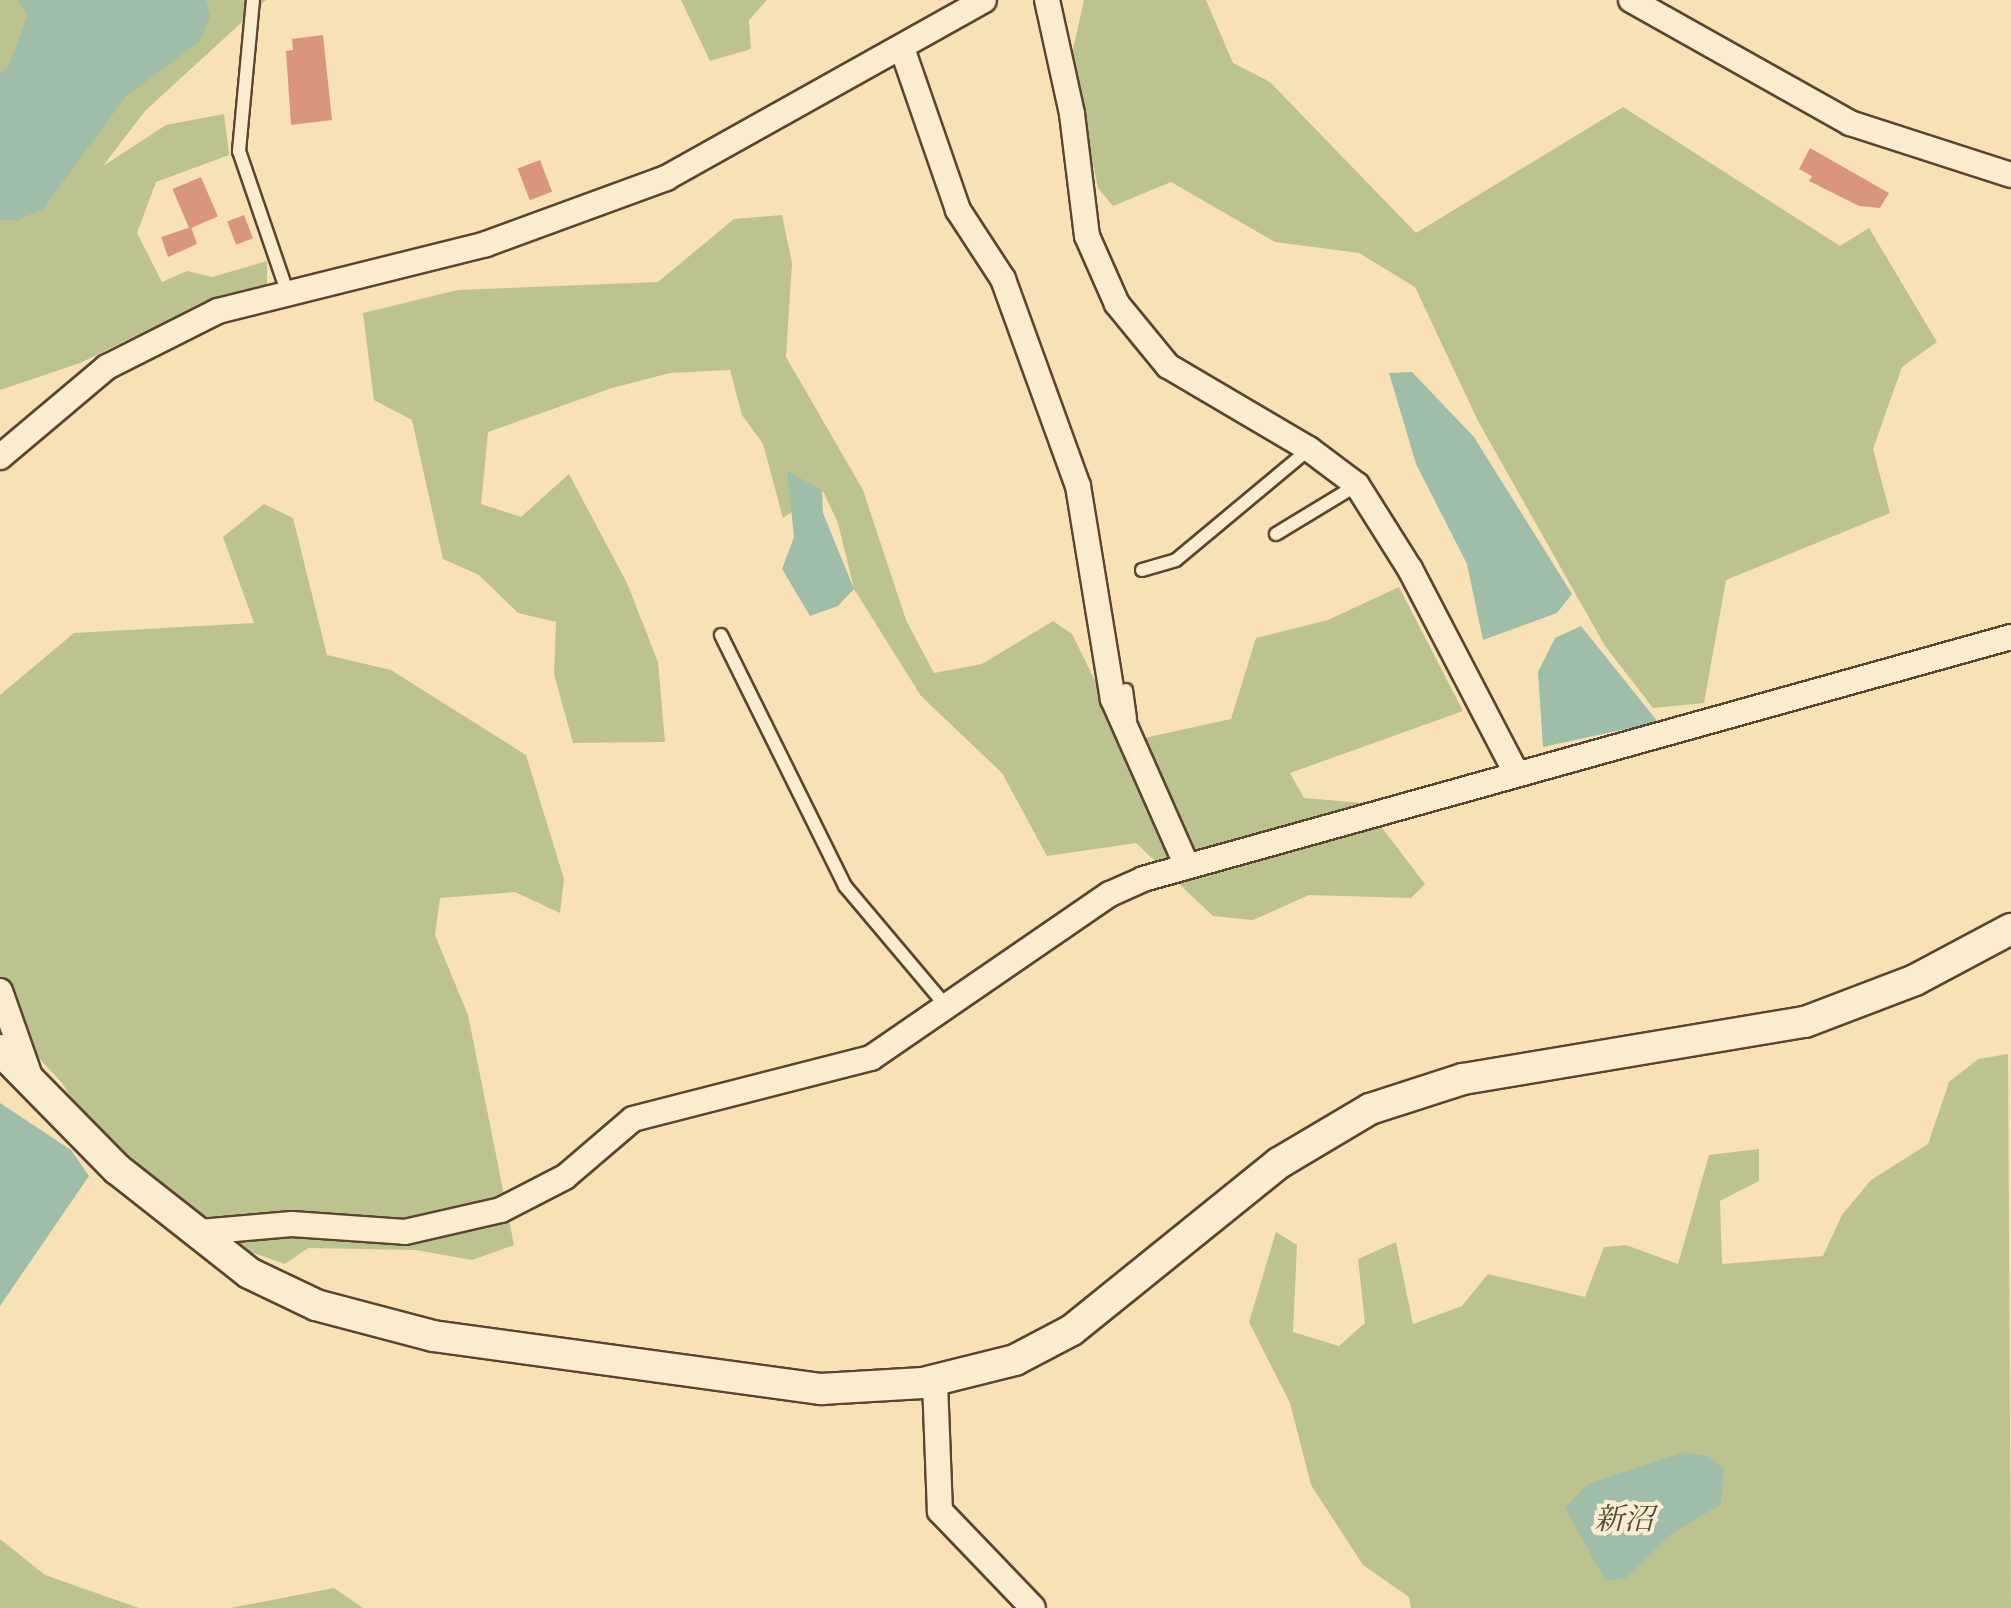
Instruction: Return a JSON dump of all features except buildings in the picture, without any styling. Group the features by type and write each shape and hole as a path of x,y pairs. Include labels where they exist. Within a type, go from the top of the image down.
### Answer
{"street":[{"path":"0,457 119,360 218,311 560,221 666,178 903,51 984,0"},
{"path":"1047,0 1072,114 1087,236 1117,304 1168,366 1309,449 1357,485 1410,569 1515,771"},
{"path":"1631,0 1850,123 2011,175"},
{"path":"903,51 958,210 1003,279 1078,486 1113,699 1132,734 1187,866"},
{"path":"200,1232 292,1224 405,1232 501,1210 565,1177 633,1119 871,1058 1110,894 1187,866 1515,771 1742,715 2011,637"},
{"path":"0,1050 117,1169 249,1273 316,1305 433,1336 821,1389 935,1382 1015,1360 1072,1330 1279,1163 1370,1109 1463,1079 1805,1022 1915,980 2011,929"},
{"path":"0,991 32,1084"},
{"path":"935,1382 940,1511 1033,1608"}],"lane":[{"path":"253,0 239,151 288,294"},
{"path":"1142,570 1176,560 1309,449"},
{"path":"1276,534 1357,485"},
{"path":"721,635 845,886 947,1007"},
{"path":"1126,690 1132,734"}],"green space":[{"path":"0,0 266,0 145,111 103,166 166,125 224,114 229,155 156,182 137,233 162,282 187,271 212,277 267,261 267,286 213,298 80,363 0,390"},
{"path":"681,0 767,0 749,20 751,49 710,61"},
{"path":"1084,0 1206,0 1233,63 1270,82 1416,233 1623,107 1840,246 1869,228 1937,342 1902,367 1873,449 1890,513 1726,580 1704,703 1653,708 1605,646 1478,421 1415,287 1359,253 1275,242 1171,182 1113,206 1098,188 1071,58"},
{"path":"782,215 792,263 786,357 863,490 906,620 934,673 982,664 1053,621 1072,634 1109,709 1144,738 1231,719 1256,638 1328,620 1399,587 1463,711 1290,773 1304,798 1363,803 1425,884 1411,898 1309,895 1253,920 1213,916 1136,843 1047,856 1002,773 921,696 854,589 838,523 823,491 783,518 763,444 742,415 730,370 670,373 612,388 488,432 481,504 521,517 569,474 627,583 658,662 665,742 573,743 554,674 556,622 518,613 479,575 443,559 412,420 374,400 363,313 458,290 658,282 734,219"},
{"path":"264,504 293,518 327,655 391,670 526,755 564,879 560,913 515,892 440,898 435,935 468,1015 514,1245 472,1260 416,1250 308,1248 285,1264 171,1224 117,1169 62,1083 0,1016 0,695 74,633 254,623 223,537"},
{"path":"2008,1054 2011,1608 1411,1608 1409,1597 1363,1565 1311,1485 1290,1403 1249,1322 1276,1232 1297,1245 1293,1332 1339,1346 1365,1323 1358,1259 1396,1242 1413,1324 1462,1306 1488,1274 1585,1297 1604,1247 1626,1245 1678,1264 1709,1155 1759,1149 1759,1181 1720,1201 1722,1264 1823,1256 1842,1215 1871,1180 1928,1144 1949,1082 1978,1059"},
{"path":"0,1539 45,1575 139,1608 0,1608"},
{"path":"334,1588 363,1608 230,1608"}],"water":[{"path":"18,0 206,0 210,16 200,41 126,96 43,209 16,221 0,219 0,73 9,66 27,16"},
{"path":"1412,372 1474,437 1572,594 1557,613 1483,640 1467,564 1416,464 1389,373"},
{"path":"787,471 822,490 823,513 854,589 838,606 810,616 782,569 794,537"},
{"path":"1581,626 1658,722 1543,747 1538,672 1555,638"},
{"path":"0,1103 71,1150 89,1176 0,1306"},
{"name":"新沼","path":"1685,1452 1708,1456 1724,1469 1721,1504 1670,1535 1626,1579 1605,1580 1565,1508 1588,1484"}]}
